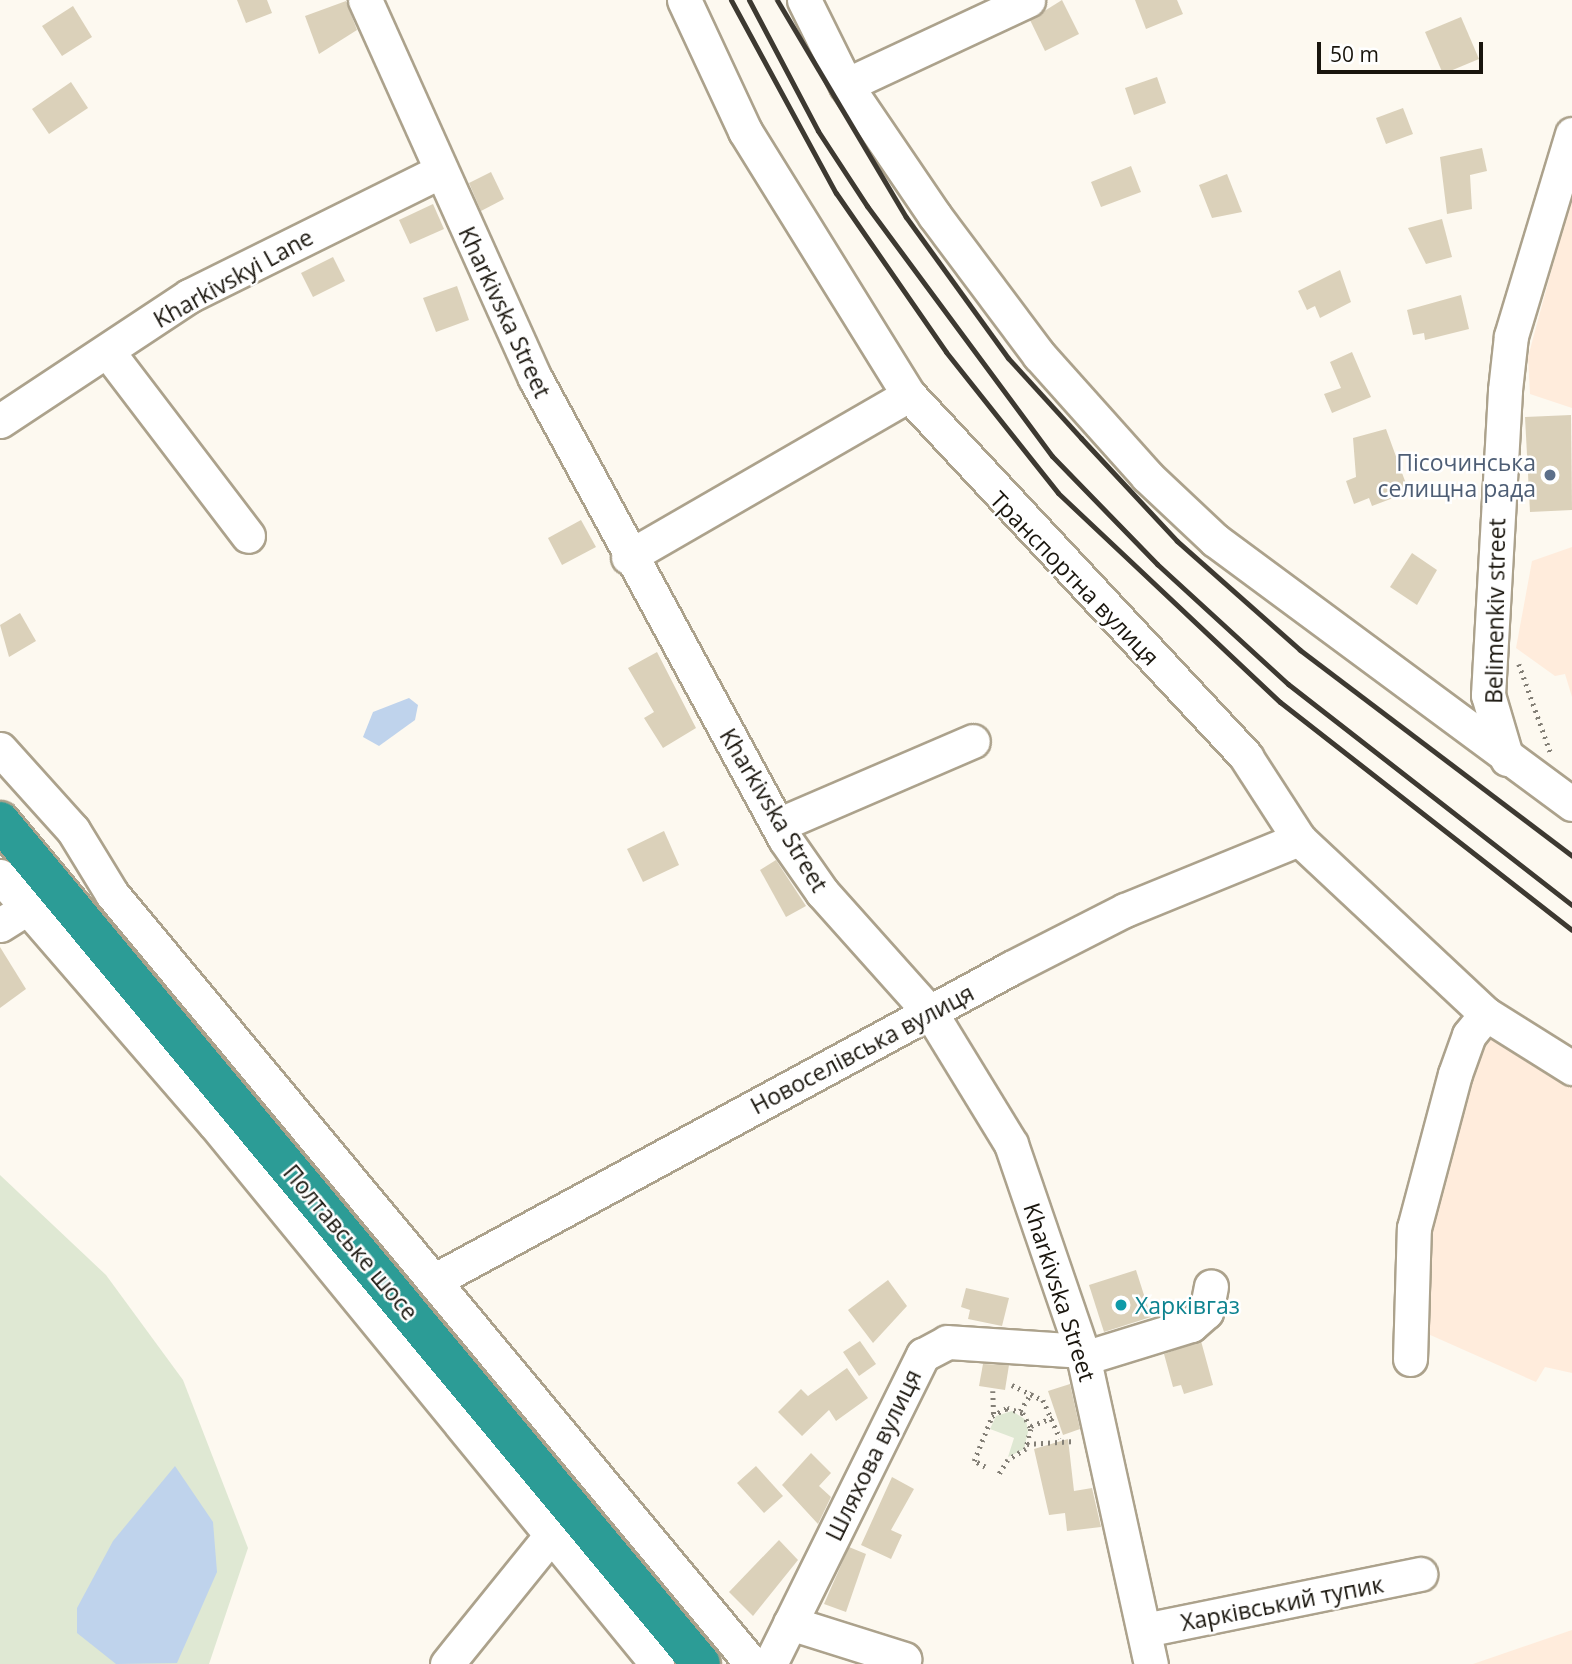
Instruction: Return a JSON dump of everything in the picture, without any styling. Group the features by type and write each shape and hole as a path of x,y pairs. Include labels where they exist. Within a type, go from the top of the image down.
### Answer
{"highway":[{"name":"Полтавське шосе","path":"0,821 701,1664"}],"street":[{"name":"Kharkivska Street","path":"365,0 439,172 628,557 778,825 822,892 932,1015 1011,1144 1083,1354 1151,1664"},
{"name":"Транспортна вулиця","path":"684,0 745,131 909,395 1246,757 1299,839 1486,1014 1572,1068"},
{"path":"804,0 846,85 1038,355 1147,476 1215,540 1507,759 1572,804"},
{"path":"846,85 1028,0"},
{"name":"Belimenkiv street","path":"1507,759 1488,695 1505,390 1511,335 1566,178 1572,135"},
{"name":"Kharkivskyi Lane","path":"0,421 232,273 439,172"},
{"path":"108,352 247,536"},
{"path":"628,557 909,395"},
{"path":"778,825 973,741"},
{"path":"0,749 73,830 112,894 752,1664"},
{"name":"Новоселівська вулиця","path":"435,1280 1125,910 1299,839"},
{"path":"0,876 14,916 215,1124 657,1664"},
{"path":"1410,1359 1414,1228 1455,1073 1486,1014"},
{"path":"1083,1354 1191,1325 1206,1312 1211,1286"},
{"name":"Шляхова вулиця","path":"770,1664 928,1350 947,1342 1083,1354"},
{"path":"447,1664 552,1534"},
{"name":"Харківський тупик","path":"1145,1630 1420,1574"},
{"path":"790,1623 904,1659"}],"path":[{"path":"1518,660 1555,764"},
{"path":"1013,1385 1032,1392 1055,1417 1059,1438"},
{"path":"985,1467 974,1461 994,1414 993,1391"},
{"path":"1020,1411 1032,1392"},
{"path":"994,1414 1020,1411"},
{"path":"998,1476 1027,1444 1031,1426 1020,1411"},
{"path":"1031,1426 1055,1417"},
{"path":"1027,1444 1059,1438 1086,1439"}],"shaded area":[{"path":"1572,194 1572,408 1530,394 1528,357"},
{"path":"1572,547 1572,697 1565,674 1555,676 1516,648 1532,561"},
{"path":"1495,1032 1572,1082 1572,1373 1545,1367 1536,1382 1419,1330 1442,1151 1476,1038"},
{"path":"1572,1630 1572,1664 1473,1664"}],"green space":[{"path":"0,1175 106,1275 183,1380 248,1548 209,1664 0,1664"},
{"path":"1012,1411 1026,1420 1028,1432 1024,1449 1008,1457 1014,1438 990,1429 996,1416"}],"water":[{"path":"409,698 418,705 415,720 379,746 363,737 373,712"},
{"path":"175,1466 213,1522 217,1572 177,1663 116,1664 77,1633 77,1608 113,1541"}],"building":[{"path":"237,0 267,0 272,13 246,23"},
{"path":"1062,0 1079,34 1045,51 1030,20"},
{"path":"1135,0 1177,0 1183,14 1146,29"},
{"path":"346,1 357,30 319,54 305,16"},
{"path":"73,6 92,37 62,56 42,26"},
{"path":"1461,17 1479,59 1443,74 1425,32"},
{"path":"1157,77 1166,103 1134,115 1125,88"},
{"path":"71,82 88,108 49,134 32,109"},
{"path":"1403,108 1413,134 1386,144 1376,118"},
{"path":"1482,148 1487,171 1470,175 1472,209 1447,214 1440,157"},
{"path":"1131,166 1141,192 1101,207 1091,182"},
{"path":"491,172 504,199 481,211 469,183"},
{"path":"1227,174 1242,212 1212,218 1199,185"},
{"path":"433,204 444,229 410,244 399,220"},
{"path":"1442,219 1452,257 1426,264 1408,228"},
{"path":"333,257 345,281 313,297 301,273"},
{"path":"1340,270 1351,302 1320,318 1315,306 1307,310 1298,291"},
{"path":"457,286 469,320 436,332 423,298"},
{"path":"1461,295 1469,329 1425,340 1424,333 1413,335 1407,310"},
{"path":"1352,352 1371,397 1332,413 1324,394 1341,388 1330,362"},
{"name":"Пісочинська селищна рада","path":"1571,415 1572,510 1530,512 1525,417"},
{"path":"1386,429 1409,492 1372,506 1369,498 1354,504 1346,481 1356,477 1353,438"},
{"path":"581,520 596,547 562,565 548,538"},
{"path":"1412,553 1437,570 1417,605 1390,587"},
{"path":"20,613 36,641 9,657 0,625"},
{"path":"657,652 696,728 663,748 644,718 654,712 628,668"},
{"path":"664,831 679,865 643,882 627,849"},
{"path":"776,860 806,906 786,917 760,870"},
{"path":"0,947 26,989 0,1008"},
{"name":"Харківгаз","path":"1136,1270 1151,1317 1104,1332 1089,1285"},
{"path":"888,1280 907,1306 873,1343 848,1310"},
{"path":"966,1288 1009,1298 1002,1326 968,1319 970,1310 961,1307"},
{"path":"860,1341 876,1364 859,1376 843,1352"},
{"path":"1201,1341 1213,1385 1184,1394 1181,1385 1173,1387 1164,1354"},
{"path":"983,1364 1009,1365 1005,1390 979,1386"},
{"path":"847,1368 868,1398 836,1421 829,1410 802,1436 778,1412 801,1389 808,1396"},
{"path":"1070,1384 1080,1429 1063,1435 1048,1391"},
{"path":"1068,1439 1074,1491 1092,1488 1101,1527 1067,1531 1065,1513 1049,1515 1034,1449"},
{"path":"811,1453 831,1473 819,1486 831,1497 818,1524 782,1485"},
{"path":"756,1466 783,1496 764,1513 737,1483"},
{"path":"892,1477 914,1489 891,1530 902,1535 891,1559 861,1545"},
{"path":"779,1540 798,1560 753,1616 729,1592"},
{"path":"849,1547 866,1554 846,1612 824,1604"}],"railway":[{"path":"731,0 836,193 946,352 1058,493 1280,702 1572,930"},
{"path":"749,0 818,131 867,206 1052,456 1157,564 1288,684 1572,905"},
{"path":"777,0 906,217 1008,358 1081,438 1177,541 1300,650 1572,856"}],"place":[{"name":"Пісочинська селищна рада","path":"1550,475"},
{"name":"Харківгаз","path":"1121,1305"}]}
